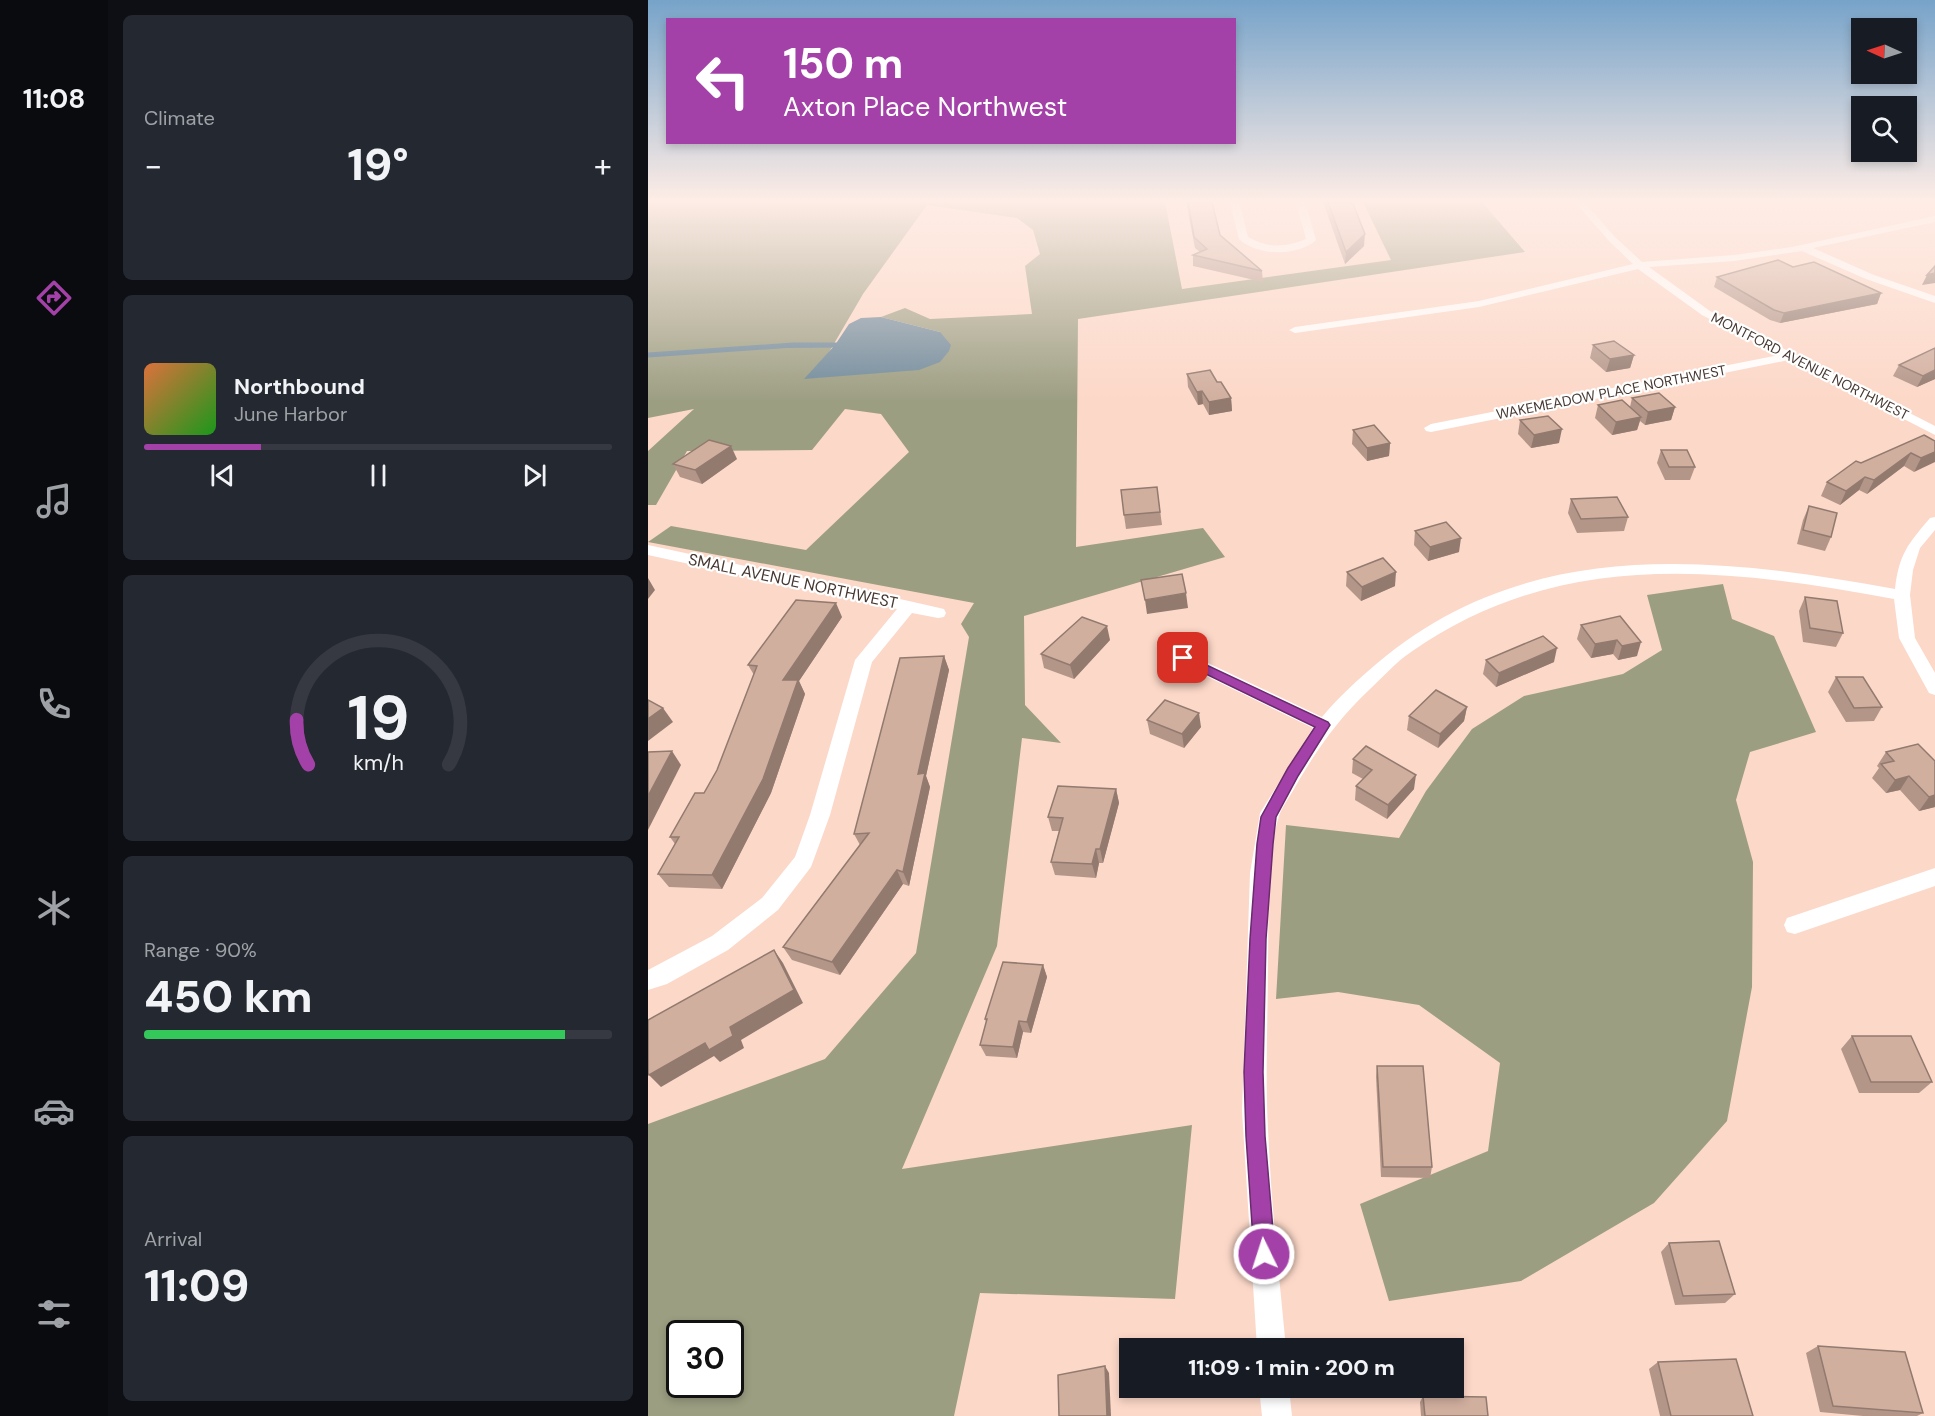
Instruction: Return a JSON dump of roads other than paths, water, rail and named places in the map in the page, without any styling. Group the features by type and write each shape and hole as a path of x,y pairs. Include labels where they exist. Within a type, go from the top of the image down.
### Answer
{"street":[{"path":"1295,330 1479,304 1627,268"},
{"name":"MONTFORD AVENUE NORTHWEST","path":"1644,268 1706,313 1935,431"},
{"path":"1850,268 1935,300"},
{"name":"WAKEMEADOW PLACE NORTHWEST","path":"1431,428 1792,356"},
{"path":"1935,521 1913,547 1905,570 1902,595 1908,638 1935,689"},
{"name":"SMALL AVENUE NORTHWEST","path":"648,550 938,613"},
{"path":"1270,1338 1255,1136 1254,1072 1258,939 1265,844 1269,817 1293,772 1323,725 1365,679 1417,637 1444,620 1502,595 1563,578 1634,567 1713,567 1793,576 1902,595"},
{"path":"648,980 659,977 720,943 770,904 804,861 820,815 864,660 909,606"},
{"path":"1183,658 1323,725"},
{"path":"1795,925 1935,877"},
{"path":"1275,1398 1276,1416"}],"water":[{"path":"881,317 940,332 951,345 949,351 940,362 919,370 804,379 835,345 849,324 861,318"}],"waterway":[{"path":"648,355 793,345 842,345 783,346"}]}
